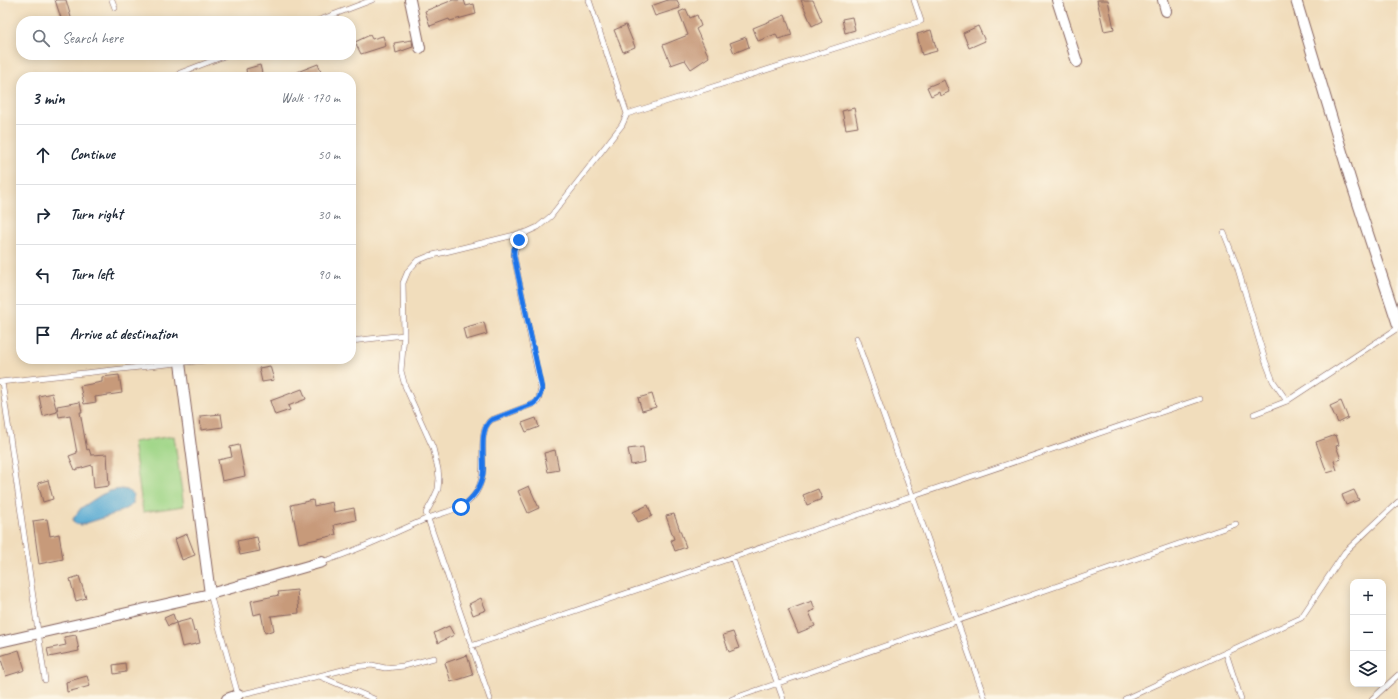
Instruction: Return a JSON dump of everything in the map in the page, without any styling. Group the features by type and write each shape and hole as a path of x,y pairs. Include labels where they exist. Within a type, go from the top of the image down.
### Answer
{"street":[{"path":"410,0 420,48"},
{"path":"1057,0 1077,62"},
{"path":"1163,0 1166,11"},
{"path":"1296,0 1398,327"},
{"path":"180,364 210,594"},
{"path":"0,642 210,594 322,562"},
{"path":"227,699 239,697"}],"lane":[{"path":"112,0 114,8"},
{"path":"330,16 372,0"},
{"path":"490,699 427,519 426,513 438,489 439,478 432,448 405,386 401,371 404,335 403,283 408,271 417,260 527,232 538,226 550,216 622,125 627,114 589,0"},
{"path":"627,114 921,21 914,0"},
{"path":"183,72 214,60"},
{"path":"322,562 366,547 427,519 461,507 476,493 483,474 484,436 487,423 538,401 542,389 514,256 514,249 519,240 527,232"},
{"path":"1224,233 1237,266 1265,360 1273,381 1287,401"},
{"path":"1254,414 1287,401 1398,327"},
{"path":"356,340 404,335"},
{"path":"856,338 985,699"},
{"path":"45,680 1,382 180,364"},
{"path":"471,646 1200,399"},
{"path":"1125,699 1301,618 1345,552 1398,502"},
{"path":"732,699 1236,524"},
{"path":"732,557 783,699"},
{"path":"210,594 239,697 354,667 372,665 385,668 404,666 434,658"},
{"path":"1226,653 1241,699"},
{"path":"1372,699 1398,675"},
{"path":"318,676 374,699"}],"green space":[{"path":"174,436 184,506 143,512 133,442"}],"water":[{"path":"121,489 127,490 133,494 133,504 121,511 101,519 81,525 74,523 73,519 81,508 101,495 110,491"}],"building":[{"path":"55,0 66,0 71,16 60,16"},
{"path":"453,0 464,0 466,6 474,4 476,14 450,21 449,19 430,26 425,11"},
{"path":"668,0 677,0 680,8 655,16 651,6"},
{"path":"801,0 813,0 822,21 812,26"},
{"path":"1097,0 1108,0 1114,29 1104,31"},
{"path":"686,9 690,18 697,15 701,26 696,29 709,57 691,69 685,60 671,65 663,45 688,35 679,12"},
{"path":"785,15 792,35 778,39 776,34 758,41 753,28"},
{"path":"852,17 855,30 845,33 842,19"},
{"path":"626,25 635,47 623,52 614,30"},
{"path":"978,26 985,41 969,48 963,33"},
{"path":"931,30 937,51 922,55 917,34"},
{"path":"370,35 372,39 383,36 386,46 361,54 356,42"},
{"path":"746,37 749,47 734,53 730,43"},
{"path":"412,40 413,47 396,53 394,43"},
{"path":"318,64 321,72 297,72"},
{"path":"260,65 262,72 246,72 246,69"},
{"path":"944,80 949,92 940,96 939,92 931,96 927,87"},
{"path":"854,108 858,127 846,129 842,111"},
{"path":"484,322 487,334 466,340 463,328"},
{"path":"270,366 274,380 262,382 259,368"},
{"path":"119,375 122,393 95,397 96,402 84,404 80,386 102,382 102,377"},
{"path":"302,389 306,399 288,406 290,410 275,415 270,401"},
{"path":"52,393 57,412 43,416 39,396"},
{"path":"652,394 656,407 642,411 638,398"},
{"path":"1341,401 1348,418 1338,423 1330,406"},
{"path":"80,402 82,412 80,412 87,450 89,449 91,455 107,454 109,486 94,488 92,465 75,470 69,456 77,453 70,415 59,417 57,406"},
{"path":"221,414 223,427 201,430 200,416"},
{"path":"536,418 539,427 526,432 522,423"},
{"path":"1336,435 1339,445 1336,446 1341,459 1334,461 1337,470 1327,473 1316,442"},
{"path":"239,445 245,476 222,481 218,460 232,457 230,447"},
{"path":"643,447 645,462 631,465 628,449"},
{"path":"555,450 559,470 548,472 544,453"},
{"path":"48,480 53,499 43,502 38,483"},
{"path":"529,486 539,508 528,513 518,491"},
{"path":"818,489 822,499 807,505 803,495"},
{"path":"1354,490 1359,500 1346,505 1342,495"},
{"path":"313,500 314,506 332,502 334,512 354,508 356,520 334,525 336,535 299,543 291,505"},
{"path":"648,505 652,516 638,522 633,512"},
{"path":"674,514 686,547 675,551 671,540 674,539 666,516"},
{"path":"47,519 50,536 59,534 63,559 39,564 33,521"},
{"path":"187,534 195,555 182,560 175,539"},
{"path":"257,537 260,551 240,555 237,541"},
{"path":"79,576 86,598 76,601 70,579"},
{"path":"297,590 299,613 271,616 274,630 265,633 261,613 254,615 251,601 279,595 278,592"},
{"path":"481,598 486,610 473,615 469,604"},
{"path":"812,601 815,610 809,612 815,626 798,633 788,610"},
{"path":"173,614 176,623 168,626 164,618"},
{"path":"191,619 194,632 197,631 200,643 182,647 176,623"},
{"path":"449,626 454,635 438,643 434,633"},
{"path":"733,632 739,648 729,652 723,635"},
{"path":"76,635 79,651 49,657 47,649 66,645 64,637"},
{"path":"19,650 25,670 6,676 0,656"},
{"path":"467,655 473,675 451,682 445,663"},
{"path":"125,663 126,672 114,674 113,665"},
{"path":"87,676 90,686 67,692 66,682"}],"route":[{"path":"461,507 476,493 481,482 483,474 484,436 487,423 538,401 542,389 515,263 514,249 519,240"}]}
